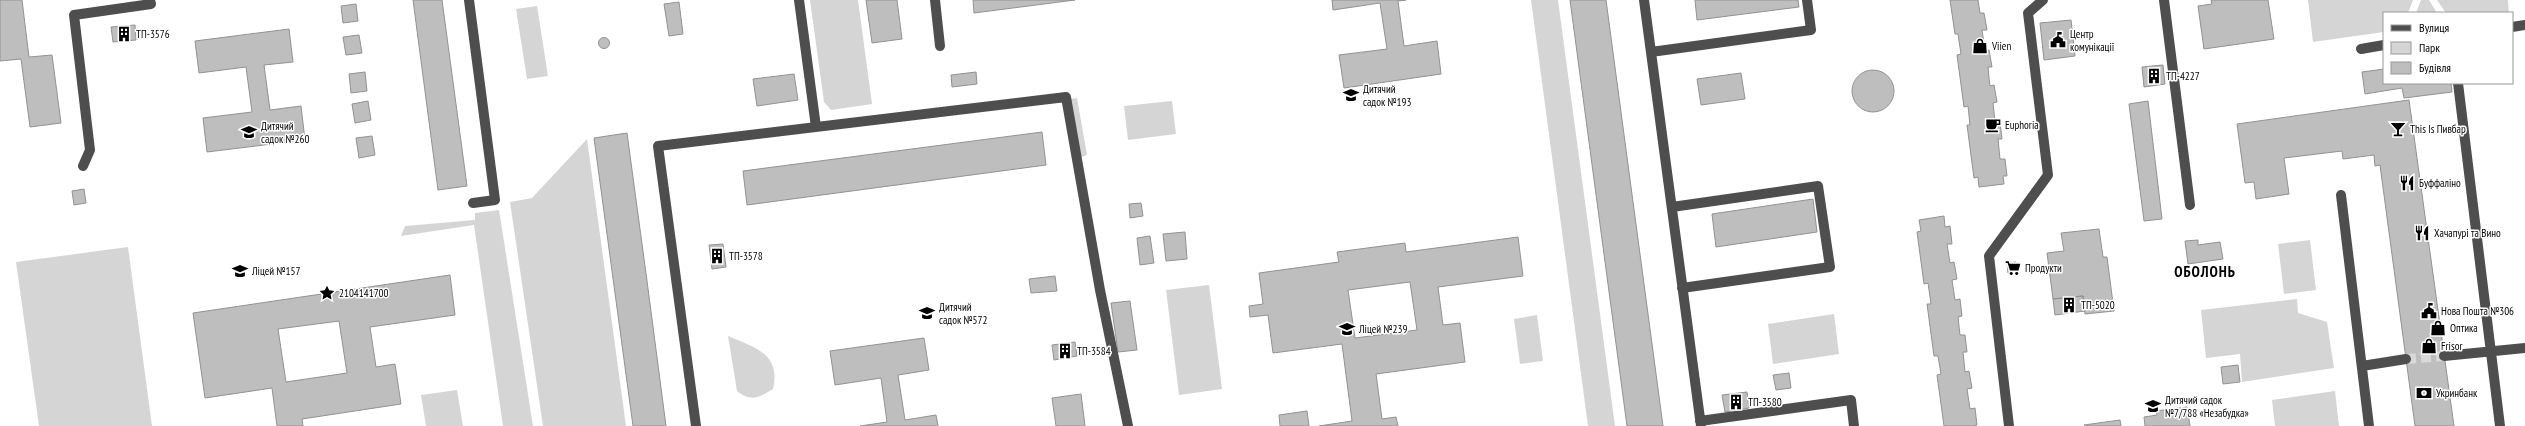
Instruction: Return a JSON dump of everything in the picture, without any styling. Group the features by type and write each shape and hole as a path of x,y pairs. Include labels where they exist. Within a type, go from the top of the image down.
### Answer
{"lane":[{"path":"83,166 90,150 74,15 151,4 150,0"},
{"path":"469,0 495,200 473,203"},
{"path":"799,0 816,127"},
{"path":"935,0 940,46"},
{"path":"1644,0 1700,423 1851,400 1854,426"},
{"path":"1651,52 1811,30 1807,0"},
{"path":"2009,426 1989,256 2048,175 2028,12 2043,0"},
{"path":"2164,0 2190,205"},
{"path":"2513,27 2525,25"},
{"path":"2361,49 2383,45"},
{"path":"2458,84 2500,426"},
{"path":"696,426 658,146 1066,97 1100,290 1128,426"},
{"path":"1672,207 1818,186 1830,267 1682,288"},
{"path":"2341,195 2369,426"},
{"path":"2444,356 2525,348"},
{"path":"2362,366 2406,360"}],"green space":[{"path":"810,0 858,0 872,104 831,110 824,102"},
{"path":"1531,0 1558,0 1615,426 1588,426"},
{"path":"2308,0 2413,0 2408,12 2383,12 2383,32 2313,42"},
{"path":"2421,0 2429,0 2436,12 2416,12"},
{"path":"2437,0 2508,0 2509,12 2445,12"},
{"path":"537,6 548,76 527,79 516,9"},
{"path":"1077,98 1087,155 1079,158 1070,99"},
{"path":"1172,101 1176,134 1128,140 1124,106"},
{"path":"587,139 626,426 543,426 510,202 532,198"},
{"path":"499,210 533,426 503,426 474,225 401,236 405,226 475,220 475,213"},
{"path":"2310,240 2316,290 2284,294 2278,244"},
{"path":"128,247 152,426 39,426 16,262"},
{"path":"1209,285 1222,389 1179,395 1166,290"},
{"path":"2297,299 2298,313 2327,322 2334,368 2242,382 2240,354 2206,358 2201,310"},
{"path":"1834,314 1839,354 1773,364 1768,324"},
{"path":"1537,315 1543,361 1520,364 1514,319"},
{"path":"728,336 757,349 770,360 775,377 773,389 755,398 746,397 737,391"},
{"path":"457,390 463,426 426,426 421,395"},
{"path":"2335,391 2339,426 2275,426 2272,400"}],"building":[{"path":"0,0 22,0 29,57 52,55 61,123 30,127 21,59 0,61"},
{"path":"413,0 442,0 467,186 438,190"},
{"path":"866,0 897,0 902,39 872,43"},
{"path":"973,0 1075,0 974,13"},
{"path":"1332,0 1406,0 1398,1 1404,46 1437,41 1441,74 1344,88 1339,55 1387,49 1380,3 1333,10"},
{"path":"1570,0 1606,0 1663,426 1627,426"},
{"path":"1695,0 1798,0 1799,7 1697,20"},
{"path":"1950,0 1978,0 1980,13 1984,13 1987,30 1982,30 1985,50 1989,50 1992,67 1988,67 1990,86 1994,85 1997,102 1993,103 1995,122 2000,122 2002,139 1998,139 2000,159 2005,159 2007,176 2003,176 2004,184 1979,187 1978,177 1974,178 1967,125 1970,125 1968,106 1964,107 1957,55 1961,54 1958,34 1955,34"},
{"path":"2211,0 2268,0 2274,39 2204,49 2198,6 2212,4"},
{"path":"679,2 683,34 669,36 664,4"},
{"path":"356,4 358,21 343,23 341,6"},
{"name":"Центр комунікації","path":"2071,20 2075,56 2044,60 2040,23"},
{"name":"ТП-3576","path":"135,25 136,40 113,42 111,27"},
{"path":"289,29 293,62 264,65 270,110 301,106 305,140 207,152 203,118 252,112 246,67 199,73 195,41"},
{"path":"359,35 362,53 346,55 343,37"},
{"path":"602,38 606,38 608,39 608,47 602,48 599,45 599,41"},
{"name":"ТП-4227","path":"2163,65 2165,84 2144,87 2142,67"},
{"path":"2383,69 2383,84 2451,84 2452,92 2404,98 2402,88 2365,94 2362,72"},
{"path":"1869,70 1877,70 1885,73 1891,79 1894,91 1891,103 1885,109 1877,112 1869,112 1861,109 1855,103 1852,95 1852,87 1855,79 1861,73"},
{"path":"365,72 367,91 351,93 349,74"},
{"path":"976,72 977,84 952,87 951,75"},
{"path":"1741,73 1745,99 1701,105 1697,79"},
{"path":"794,74 798,100 757,106 753,79"},
{"path":"2409,100 2454,426 2415,426 2380,165 2375,166 2374,155 2343,159 2342,151 2284,158 2289,194 2256,199 2254,182 2245,183 2237,124"},
{"path":"368,101 371,120 355,123 352,104"},
{"path":"2148,101 2162,219 2144,221 2129,104"},
{"path":"1042,132 1046,165 747,205 743,171"},
{"path":"627,133 666,426 633,426 594,138"},
{"path":"372,136 375,155 359,158 356,138"},
{"path":"84,189 86,203 74,205 72,191"},
{"path":"1813,199 1817,232 1716,247 1712,214"},
{"path":"1141,203 1143,216 1130,218 1129,204"},
{"path":"1944,216 1945,227 1950,226 1952,244 1947,244 1950,263 1954,262 1957,279 1952,280 1955,300 1960,299 1962,316 1958,317 1960,335 1965,335 1967,352 1963,352 1965,372 1969,371 1972,388 1967,389 1970,409 1975,408 1977,425 1973,426 1944,426 1937,375 1941,374 1938,356 1934,356 1927,304 1931,304 1928,283 1924,284 1917,232 1921,231 1919,220"},
{"path":"2099,229 2103,257 2107,257 2114,311 2085,314 2083,296 2053,299 2047,253 2064,251 2061,233"},
{"path":"1185,232 1187,259 1166,261 1163,234"},
{"path":"1150,236 1154,263 1140,265 1137,238"},
{"path":"1518,237 1523,276 1438,287 1443,325 1460,323 1465,362 1376,374 1382,419 1396,417 1398,426 1319,426 1352,421 1342,344 1273,353 1268,315 1250,317 1249,306 1263,304 1259,273 1339,262 1337,252 1405,243 1406,252","holes":["1410,282 1417,330 1355,338 1348,290"]},
{"path":"2198,240 2198,245 2220,242 2223,259 2188,264 2185,241"},
{"name":"ТП-3578","path":"723,244 726,267 712,269 709,245"},
{"path":"2016,262 2018,272 2008,273 2007,263"},
{"path":"450,275 455,315 370,327 376,367 395,364 401,404 302,419 303,426 277,426 272,388 205,398 193,313","holes":["339,321 347,373 286,382 278,329"]},
{"path":"1055,276 1057,291 1031,293 1029,279"},
{"name":"ТП-5020","path":"2083,296 2085,311 2055,315 2053,299"},
{"path":"1130,301 1137,350 1118,352 1111,303"},
{"path":"924,338 929,370 898,375 905,420 936,415 938,426 860,426 887,422 881,378 835,385 830,351"},
{"name":"ТП-3584","path":"1075,342 1077,356 1054,360 1052,345"},
{"path":"2238,365 2240,382 2223,384 2221,367"},
{"path":"1789,373 1791,388 1776,390 1773,375"},
{"name":"ТП-3580","path":"1747,392 1749,408 1725,412 1722,395"},
{"path":"1081,394 1085,426 1056,426 1052,398"},
{"path":"2187,407 2190,426 2145,426 2144,417 2157,415 2156,411"},
{"path":"1307,411 1309,426 1280,426 1279,415"},
{"path":"2120,420 2121,426 2084,425"}],"tunnel":[{"path":"2406,359 2444,356"}],"place":[{"name":"ТП-3576","path":"124,34"},
{"name":"Центр комунікації","path":"2058,40"},
{"name":"Viien","path":"1980,46"},
{"name":"ТП-4227","path":"2154,76"},
{"name":"Дитячий садок №193","path":"1351,95"},
{"name":"Euphoria","path":"1993,125"},
{"name":"This Is Пивбар","path":"2398,129"},
{"name":"Дитячий садок №260","path":"249,132"},
{"name":"Буффаліно","path":"2407,183"},
{"name":"Хачапурі та Вино","path":"2422,233"},
{"name":"ТП-3578","path":"717,256"},
{"name":"Продукти","path":"2013,268"},
{"name":"Ліцей №157","path":"240,271"},
{"name":"2104141700","path":"327,293"},
{"name":"ТП-5020","path":"2069,305"},
{"name":"Нова Пошта №306","path":"2429,311"},
{"name":"Дитячий садок №572","path":"927,313"},
{"name":"Оптика","path":"2438,328"},
{"name":"Ліцей №239","path":"1347,329"},
{"name":"Frisor","path":"2429,346"},
{"name":"ТП-3584","path":"1065,351"},
{"name":"Укринбанк","path":"2424,393"},
{"name":"ТП-3580","path":"1736,402"},
{"name":"Дитячий садок №7/788 «Незабудка»","path":"2153,406"}],"district":[{"name":"ОБОЛОНЬ","path":"2205,272"}]}
